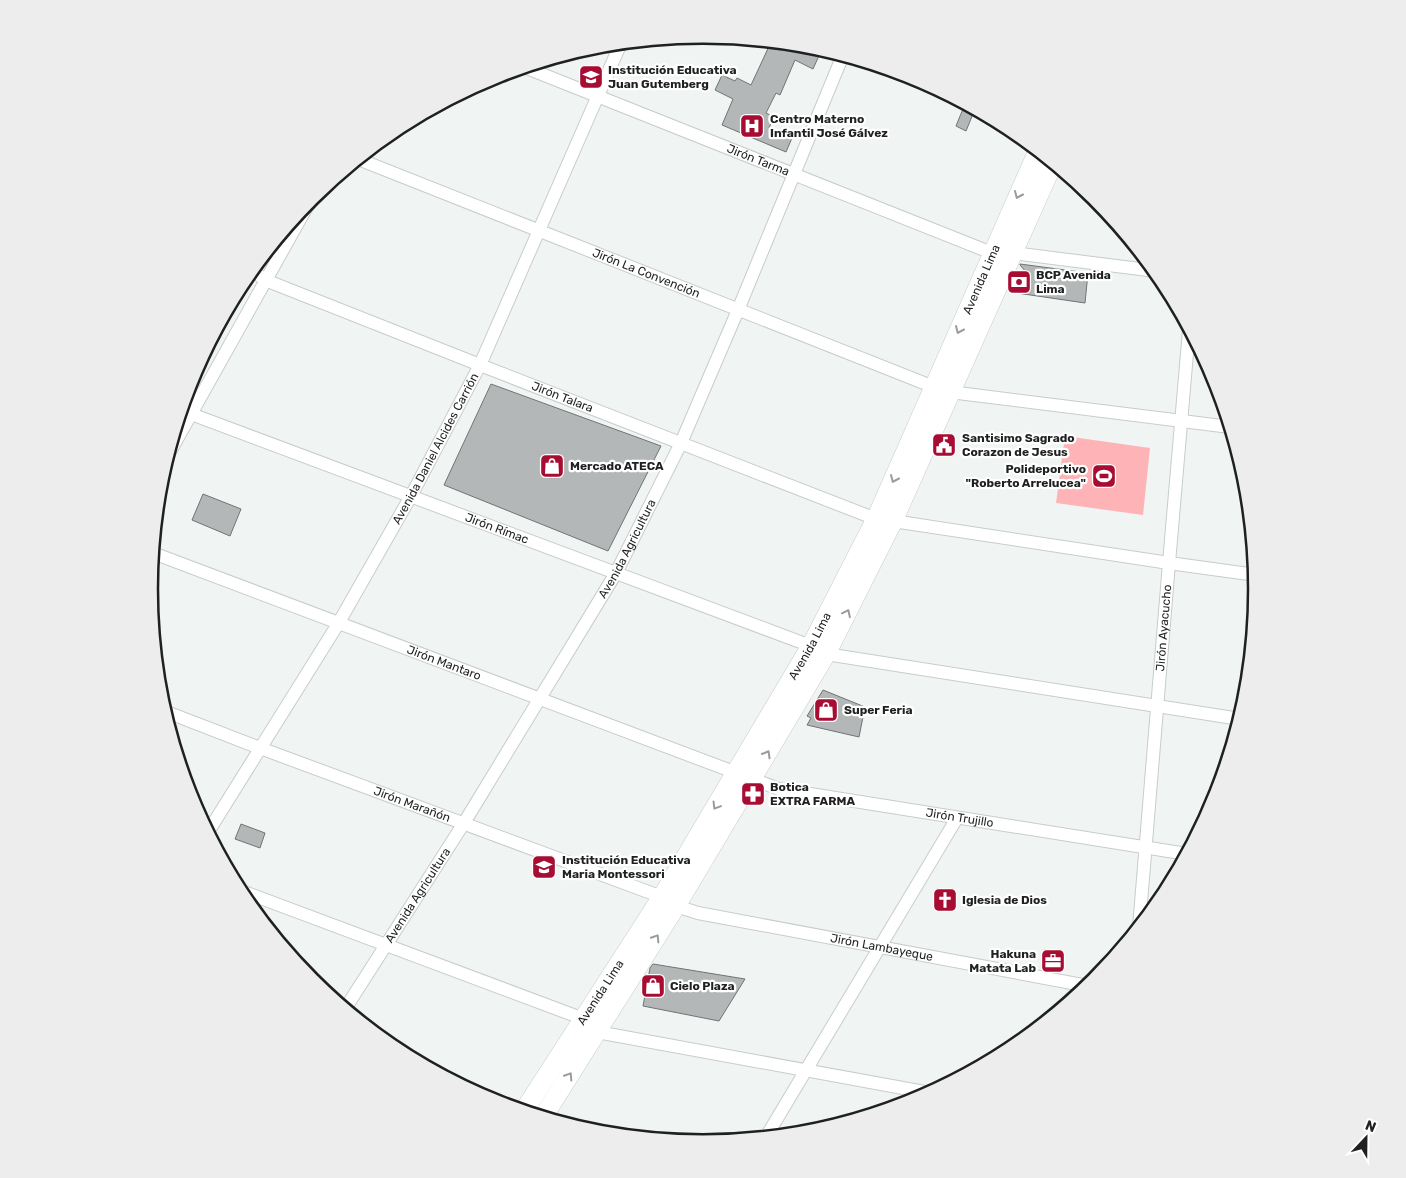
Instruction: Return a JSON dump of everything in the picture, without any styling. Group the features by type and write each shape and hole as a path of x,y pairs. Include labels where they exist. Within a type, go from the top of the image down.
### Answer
{"main road":[{"name":"Avenida Lima","path":"942,390 992,253 1036,156"},
{"name":"Avenida Lima","path":"528,1105 590,1025 669,901 819,650 884,520 942,390 1013,253 1050,169"},
{"name":"Avenida Lima","path":"546,1111 590,1025"}],"street":[{"name":"Avenida Daniel Alcides Carrión","path":"212,826 338,624 411,496 480,365 618,50"},
{"name":"Avenida Agricultura","path":"349,1004 464,824 616,573 681,443 840,61"},
{"name":"Jirón Tarma","path":"534,71 992,253"},
{"name":"Jirón La Convención","path":"364,162 942,390 1223,425"},
{"path":"191,403 296,226"},
{"path":"1013,253 1145,271"},
{"name":"Jirón Talara","path":"258,275 265,280 480,365 884,520 1248,574"},
{"name":"Jirón Ayacucho","path":"1140,915 1168,563 1189,342"},
{"name":"Jirón Rímac","path":"188,412 819,650 1233,717"},
{"name":"Jirón Mantaro","path":"159,556 744,777"},
{"name":"Jirón Marañón","path":"172,714 669,901"},
{"name":"Jirón Trujillo","path":"744,777 779,789 1180,853"},
{"path":"770,1130 957,818"},
{"path":"252,895 590,1025 807,1071 917,1091"},
{"name":"Jirón Lambayeque","path":"669,901 698,913 1079,984"}],"shaded area":[{"name":"Polideportivo \"Roberto Arrelucea\"","path":"1065,436 1150,448 1143,515 1056,503"}],"building":[{"path":"768,48 819,56 813,69 795,60 780,95 776,93 766,113 774,117 769,128 792,138 786,152 722,125 733,99 715,90 722,75 735,81 737,78 751,85"},
{"path":"963,110 972,115 966,131 956,126"},
{"path":"1020,264 1088,273 1085,303 1010,292 1026,272"},
{"name":"Mercado ATECA","path":"491,384 661,446 608,551 444,485"},
{"path":"203,494 241,509 230,536 192,520"},
{"path":"823,690 865,707 859,737 807,725 811,718 807,716"},
{"path":"241,824 265,833 260,848 235,839"},
{"path":"653,964 745,979 719,1021 643,1006 650,968"}],"place":[{"name":"Institución Educativa Juan Gutemberg","path":"591,77"},
{"name":"Centro Materno Infantil José Gálvez","path":"752,126"},
{"name":"BCP Avenida Lima","path":"1019,282"},
{"name":"Santisimo Sagrado Corazon de Jesus","path":"944,445"},
{"name":"Mercado ATECA","path":"552,466"},
{"name":"Polideportivo \"Roberto Arrelucea\"","path":"1104,476"},
{"name":"Super Feria","path":"826,710"},
{"name":"Botica EXTRA FARMA","path":"753,794"},
{"name":"Institución Educativa Maria Montessori","path":"544,867"},
{"name":"Iglesia de Dios","path":"945,900"},
{"name":"Hakuna Matata Lab","path":"1053,961"},
{"name":"Cielo Plaza","path":"653,986"}]}
